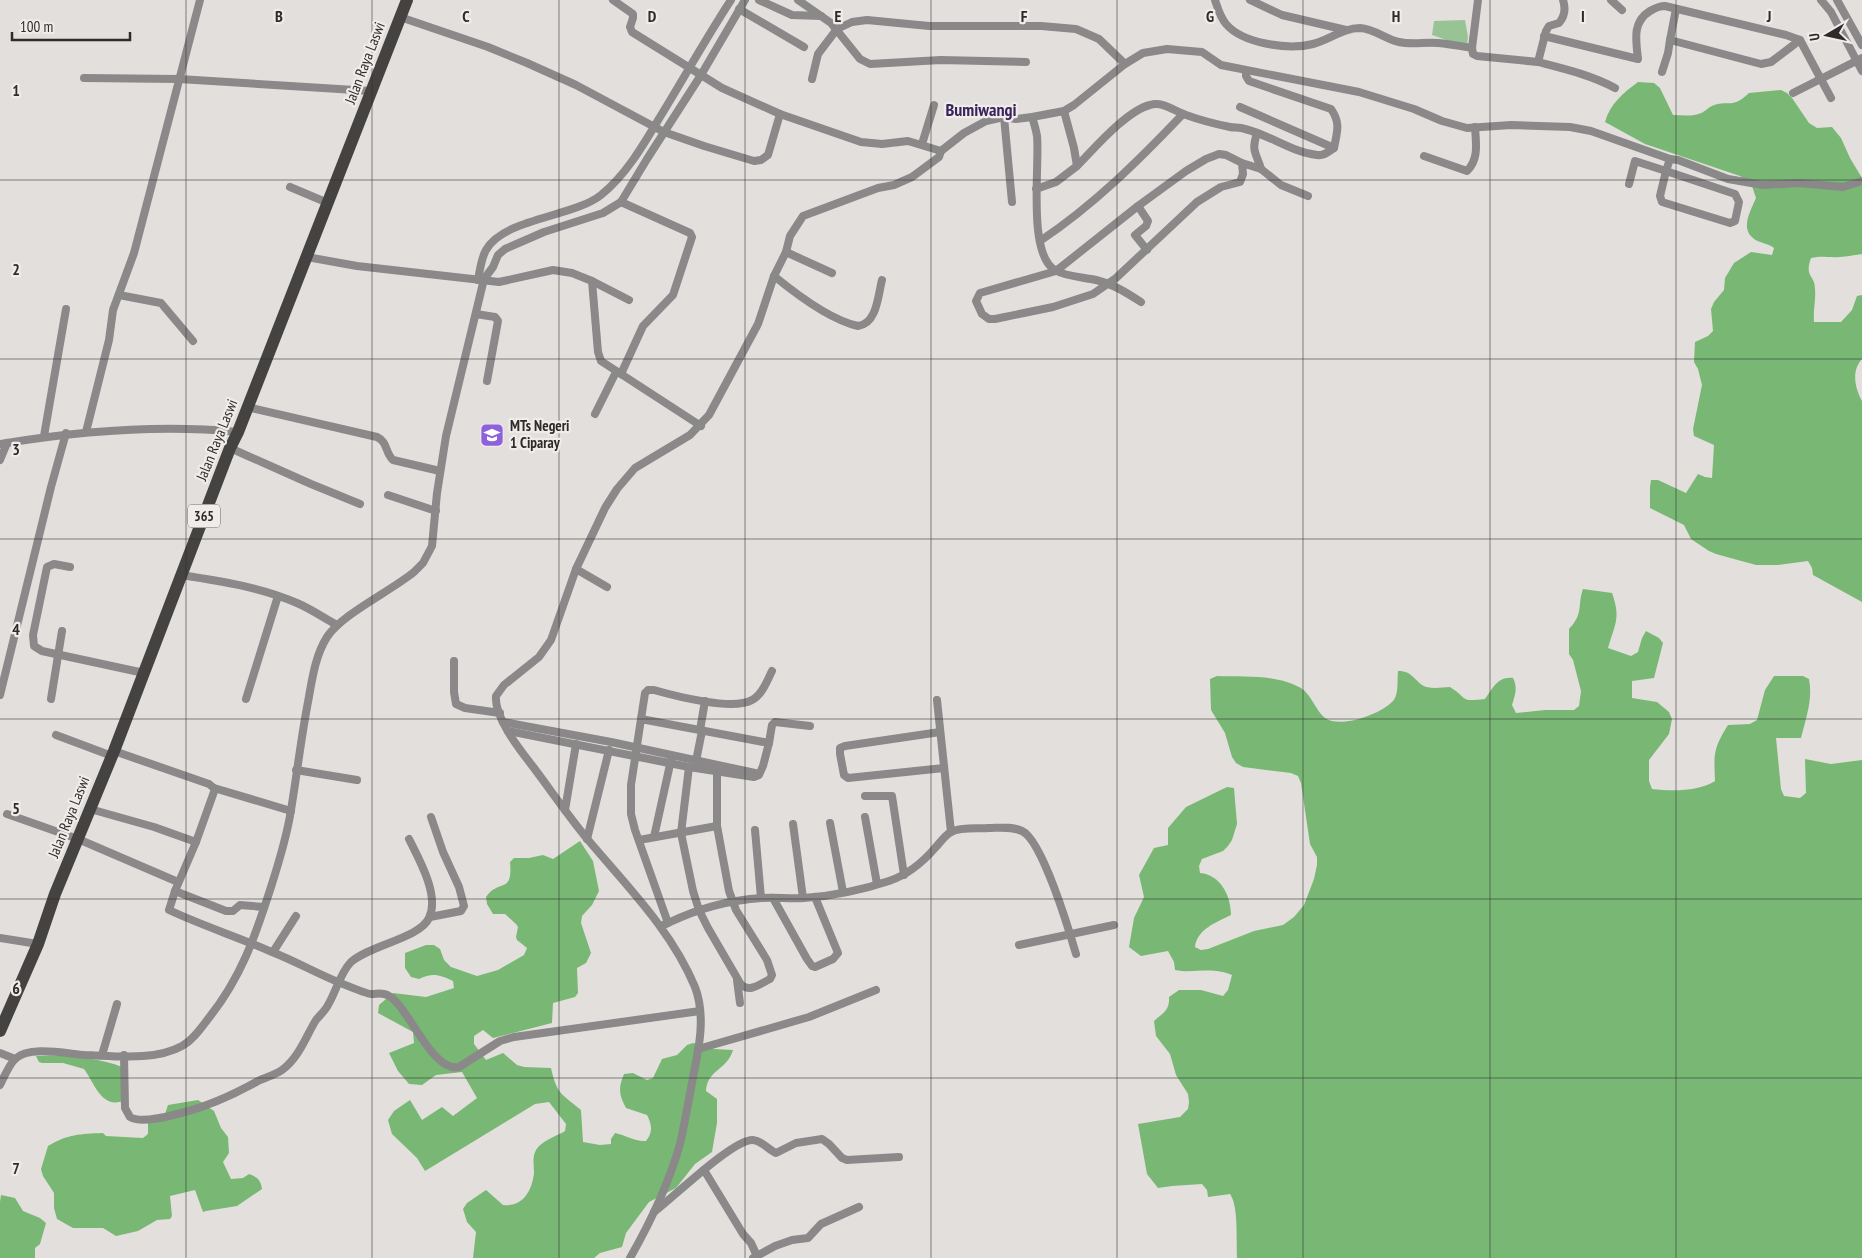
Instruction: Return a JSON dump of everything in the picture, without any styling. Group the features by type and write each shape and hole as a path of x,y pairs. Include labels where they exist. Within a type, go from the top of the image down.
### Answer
{"main road":[{"name":"Jalan Raya Laswi","path":"0,1031 38,944 55,894 113,754 230,448 238,432 407,0"}],"street":[{"path":"86,432 109,340 113,310 137,244 200,0"},
{"path":"613,0 633,14 630,27 632,32 722,88 780,114 861,142 882,144 908,141 941,151"},
{"path":"0,1085 15,1059 28,1053 146,1055 166,1052 190,1040 216,1010 241,970 279,862 291,811 296,770 315,666 326,639 337,625 403,581 423,563 432,546 440,471 446,436 476,314 484,256 493,243 520,226 585,204 599,197 660,129 696,71 731,0"},
{"path":"481,280 493,267 498,255 505,249 544,232 603,214 621,202 660,129 696,71 745,0"},
{"path":"759,0 792,15 821,16"},
{"path":"798,0 837,29 860,60 870,64 941,60 1026,62"},
{"path":"1215,0 1222,19 1230,28 1248,37 1277,46 1303,46 1321,42 1346,30"},
{"path":"1250,0 1272,12 1287,17 1346,30 1367,29 1400,42 1439,43 1472,48"},
{"path":"1478,0 1472,48 1473,54 1476,56 1538,62 1576,72 1615,88"},
{"path":"1538,62 1544,36 1550,26 1562,19 1566,6 1564,0"},
{"path":"1611,0 1622,10"},
{"path":"1821,0 1831,12 1859,59 1862,70"},
{"path":"1837,0 1862,45"},
{"path":"1544,36 1638,59 1635,36 1641,18 1659,6 1676,9 1800,40 1831,98"},
{"path":"739,9 804,47"},
{"path":"1662,72 1668,53 1676,9"},
{"path":"400,17 488,47 528,63 576,85 660,129 704,146 759,161 768,155 780,114"},
{"path":"812,79 820,51 837,29 852,22 866,20 929,26 1059,26 1076,29 1099,39 1124,64"},
{"path":"1670,40 1761,64 1771,62 1800,40"},
{"path":"664,924 588,839 565,810 508,731 500,714 496,694 539,657 551,640 576,569 605,508 626,476 635,468 677,443 700,426 709,415 758,324 774,276 786,252 790,236 803,216 822,207 848,200 878,188 894,185 912,177 939,157 941,151 964,133 986,121 1004,117 1016,119 1032,117 1064,111 1124,64 1142,53 1159,50 1202,52 1221,65 1359,92 1414,109 1442,122 1467,128 1511,125 1570,127 1591,131 1728,179 1763,185 1799,183 1843,187 1862,182"},
{"path":"1793,93 1859,59"},
{"path":"1036,189 1056,182 1077,166 1122,122 1141,108 1150,105 1159,104 1183,114 1232,128 1244,128 1284,145 1317,155 1325,155 1334,148 1338,127 1336,117 1331,109 1249,81 1246,71"},
{"path":"84,78 179,79 371,91"},
{"path":"922,144 934,105"},
{"path":"1240,107 1334,148"},
{"path":"1064,111 1077,166"},
{"path":"1040,241 1082,212 1103,194 1183,114"},
{"path":"1004,117 1012,202"},
{"path":"1032,117 1037,136 1036,189 1040,241 1046,259 1056,271 1109,284 1141,302"},
{"path":"1424,156 1467,171 1473,165 1476,156 1475,127"},
{"path":"1257,133 1253,145 1261,169"},
{"path":"1242,164 1243,174 1240,182 1222,188 1197,202 1109,284 1093,294 1053,307 993,319 987,318 982,314 976,300 980,293 1056,271 1138,206 1186,171 1206,159 1219,154 1226,155 1242,164 1261,169 1281,185 1308,196"},
{"path":"1629,184 1635,161 1666,171 1735,194 1739,202 1735,221 1730,223 1662,202 1660,196 1666,171 1670,159"},
{"path":"290,187 328,203"},
{"path":"595,414 643,326 673,295 692,237 690,234 621,202"},
{"path":"1138,206 1148,221 1146,226 1136,235 1147,250"},
{"path":"786,252 832,273"},
{"path":"307,257 356,266 504,282 537,272 553,270 572,273 629,300"},
{"path":"774,276 803,299 848,323 858,326 866,323 872,316 882,280"},
{"path":"592,281 598,356 604,364 700,426"},
{"path":"119,295 161,303 193,341"},
{"path":"44,436 66,309"},
{"path":"476,314 495,317 498,321 487,381"},
{"path":"247,407 377,437 384,441 393,460 440,471"},
{"path":"0,460 4,443 44,436 169,428 238,432"},
{"path":"0,695 51,487 66,434"},
{"path":"230,448 360,504"},
{"path":"388,495 436,511"},
{"path":"70,566 50,564 47,568 32,638 36,649 144,673"},
{"path":"576,569 607,587"},
{"path":"181,575 234,584 278,596 311,610 337,625"},
{"path":"246,699 278,596"},
{"path":"52,699 62,631"},
{"path":"454,661 456,704 465,708 500,714"},
{"path":"630,1258 672,1169 680,1143 698,1049 700,1011 691,979 664,924 640,840 634,826 630,806 635,751 645,694 648,690 705,701 735,704 752,700 759,694 772,672"},
{"path":"937,700 951,832"},
{"path":"696,761 705,701"},
{"path":"641,719 768,743"},
{"path":"503,722 635,751 671,760 689,767 754,777 760,774 764,766 772,725 775,722 810,726"},
{"path":"508,731 609,750 635,751"},
{"path":"940,732 845,746 840,748 840,754 844,774 848,778 944,768"},
{"path":"56,735 209,784 214,788 291,811"},
{"path":"565,810 576,744"},
{"path":"588,839 609,750"},
{"path":"671,760 696,761 760,774"},
{"path":"654,837 671,760"},
{"path":"689,767 681,832 693,891 699,910 717,946 737,980 744,988 749,989 770,979 772,974 767,960 732,902 717,826 717,772"},
{"path":"296,770 357,780"},
{"path":"214,788 215,792 196,842 174,891 170,910 252,943 339,982 368,993 380,993 392,998 429,1048 447,1065 455,1068 500,1042 514,1037 700,1011"},
{"path":"865,796 892,796 904,875"},
{"path":"90,809 154,827 196,842"},
{"path":"7,814 78,839 178,882"},
{"path":"430,917 461,911 464,906 459,887 443,852 431,817"},
{"path":"865,817 877,884"},
{"path":"830,822 843,892"},
{"path":"793,824 803,898"},
{"path":"640,840 717,826"},
{"path":"664,924 699,910 732,902 761,898 815,897 877,884 904,875 951,832 1009,828 1026,833 1033,842 1071,934 1076,954"},
{"path":"755,830 761,898"},
{"path":"124,1055 125,1108 132,1119 140,1120 195,1109 237,1093 283,1069 305,1042 317,1019 327,1007 348,966 358,957 417,930 430,917 432,897 426,876 409,839"},
{"path":"174,891 226,911 233,911 240,905 264,907"},
{"path":"773,898 807,959 815,967 838,956 838,952 815,897"},
{"path":"273,952 296,916"},
{"path":"1019,945 1114,925"},
{"path":"0,938 38,944"},
{"path":"737,980 740,1004"},
{"path":"698,1049 809,1017 876,990"},
{"path":"102,1055 117,1004"},
{"path":"0,1053 15,1059"},
{"path":"652,1213 739,1144 751,1140 758,1141 776,1153 796,1143 818,1139 827,1141 839,1155 847,1160 899,1157"},
{"path":"704,1170 742,1234 751,1242 755,1257 775,1246 792,1240 808,1238 821,1224 860,1207"}],"green space":[{"path":"1465,20 1468,37 1467,45 1432,35 1434,21"},
{"path":"1638,82 1654,83 1660,88 1673,115 1698,114 1714,105 1735,103 1749,93 1781,90 1792,98 1809,123 1817,128 1832,127 1841,138 1862,178 1862,254 1811,258 1809,273 1815,284 1814,322 1841,322 1852,310 1857,296 1862,295 1862,359 1856,369 1855,380 1862,401 1862,602 1813,575 1808,561 1778,565 1756,565 1716,554 1691,539 1684,525 1650,508 1651,480 1658,480 1686,493 1698,474 1712,478 1714,445 1694,436 1693,429 1702,385 1694,362 1695,342 1708,336 1713,331 1711,309 1724,290 1725,278 1734,263 1751,252 1772,255 1774,248 1755,240 1747,229 1749,213 1756,198 1751,183 1740,176 1645,144 1605,122 1610,110 1618,99"},
{"path":"1583,589 1612,593 1617,615 1608,648 1631,656 1638,652 1646,631 1659,638 1663,643 1654,678 1632,681 1632,698 1657,702 1669,712 1672,719 1669,734 1649,760 1649,781 1652,789 1693,789 1715,781 1714,764 1717,746 1723,733 1728,725 1750,724 1757,720 1765,690 1774,676 1803,676 1809,679 1810,686 1808,708 1801,738 1776,738 1781,789 1784,796 1800,798 1806,793 1805,759 1831,764 1862,760 1862,1258 1237,1258 1236,1215 1230,1194 1208,1197 1207,1190 1202,1184 1158,1188 1147,1174 1138,1124 1180,1117 1188,1109 1189,1102 1188,1094 1176,1075 1170,1054 1156,1036 1154,1021 1167,1008 1169,997 1179,990 1201,990 1223,996 1228,990 1232,975 1217,971 1175,970 1174,962 1168,951 1141,956 1129,947 1134,918 1144,897 1139,875 1154,848 1168,845 1168,828 1186,807 1227,787 1234,788 1237,824 1232,840 1223,851 1202,859 1199,866 1200,873 1214,878 1227,894 1231,915 1214,923 1200,935 1195,947 1201,950 1254,931 1283,925 1294,917 1304,905 1314,879 1317,857 1310,844 1301,783 1298,776 1291,773 1243,767 1236,763 1232,757 1225,733 1211,710 1210,679 1217,676 1260,677 1281,680 1305,691 1325,718 1341,722 1360,719 1380,711 1393,701 1397,691 1398,671 1409,674 1425,687 1450,687 1468,700 1485,699 1493,687 1500,681 1513,678 1516,688 1512,705 1516,713 1574,710 1579,706 1581,691 1573,660 1569,654 1569,629 1577,618"},
{"path":"580,841 593,861 599,891 592,905 582,916 581,923 591,953 586,963 577,968 578,993 575,997 553,1003 552,1023 493,1038 483,1030 474,1036 474,1044 486,1060 503,1053 517,1065 551,1068 558,1089 581,1110 583,1142 600,1145 611,1144 611,1139 615,1133 642,1141 646,1141 650,1135 651,1125 647,1115 626,1108 620,1087 624,1074 633,1073 647,1080 653,1078 662,1059 677,1055 687,1045 693,1043 714,1049 733,1050 730,1057 713,1074 707,1084 706,1091 717,1099 717,1123 712,1152 695,1164 676,1188 649,1202 626,1233 622,1247 600,1253 594,1258 473,1258 476,1232 467,1222 463,1209 467,1203 486,1190 503,1205 510,1205 521,1200 529,1192 533,1180 536,1150 545,1141 565,1131 566,1124 549,1102 535,1104 425,1171 417,1158 392,1134 388,1120 394,1111 410,1100 422,1120 442,1107 453,1116 477,1098 462,1072 436,1075 422,1085 409,1084 398,1071 389,1053 414,1043 413,1032 378,1013 379,1005 393,993 426,997 454,988 453,981 444,977 432,975 419,979 411,977 405,968 405,953 426,945 434,945 440,949 444,960 451,967 477,976 498,970 524,955 527,948 517,940 518,927 505,914 493,914 487,904 486,897 491,891 507,883 510,862 514,858 529,858 543,855 553,859"},
{"path":"36,1056 80,1057 122,1067 123,1101 115,1102 104,1098 84,1069 63,1063 42,1063 39,1062"},
{"path":"198,1100 214,1111 221,1128 228,1137 229,1153 223,1162 231,1179 243,1178 249,1174 258,1179 262,1189 237,1206 203,1212 195,1190 170,1196 172,1216 170,1219 157,1220 138,1231 116,1236 103,1228 73,1228 57,1219 54,1208 54,1193 43,1176 41,1169 48,1146 74,1135 103,1133 106,1136 143,1138 148,1134 148,1117 165,1114 168,1105"},
{"path":"1,1195 15,1198 23,1211 40,1218 46,1223 40,1244 35,1248 35,1258 0,1258"}],"place":[{"name":"MTs Negeri 1 Ciparay","path":"492,435"}],"district":[{"name":"Bumiwangi","path":"981,110"}]}
